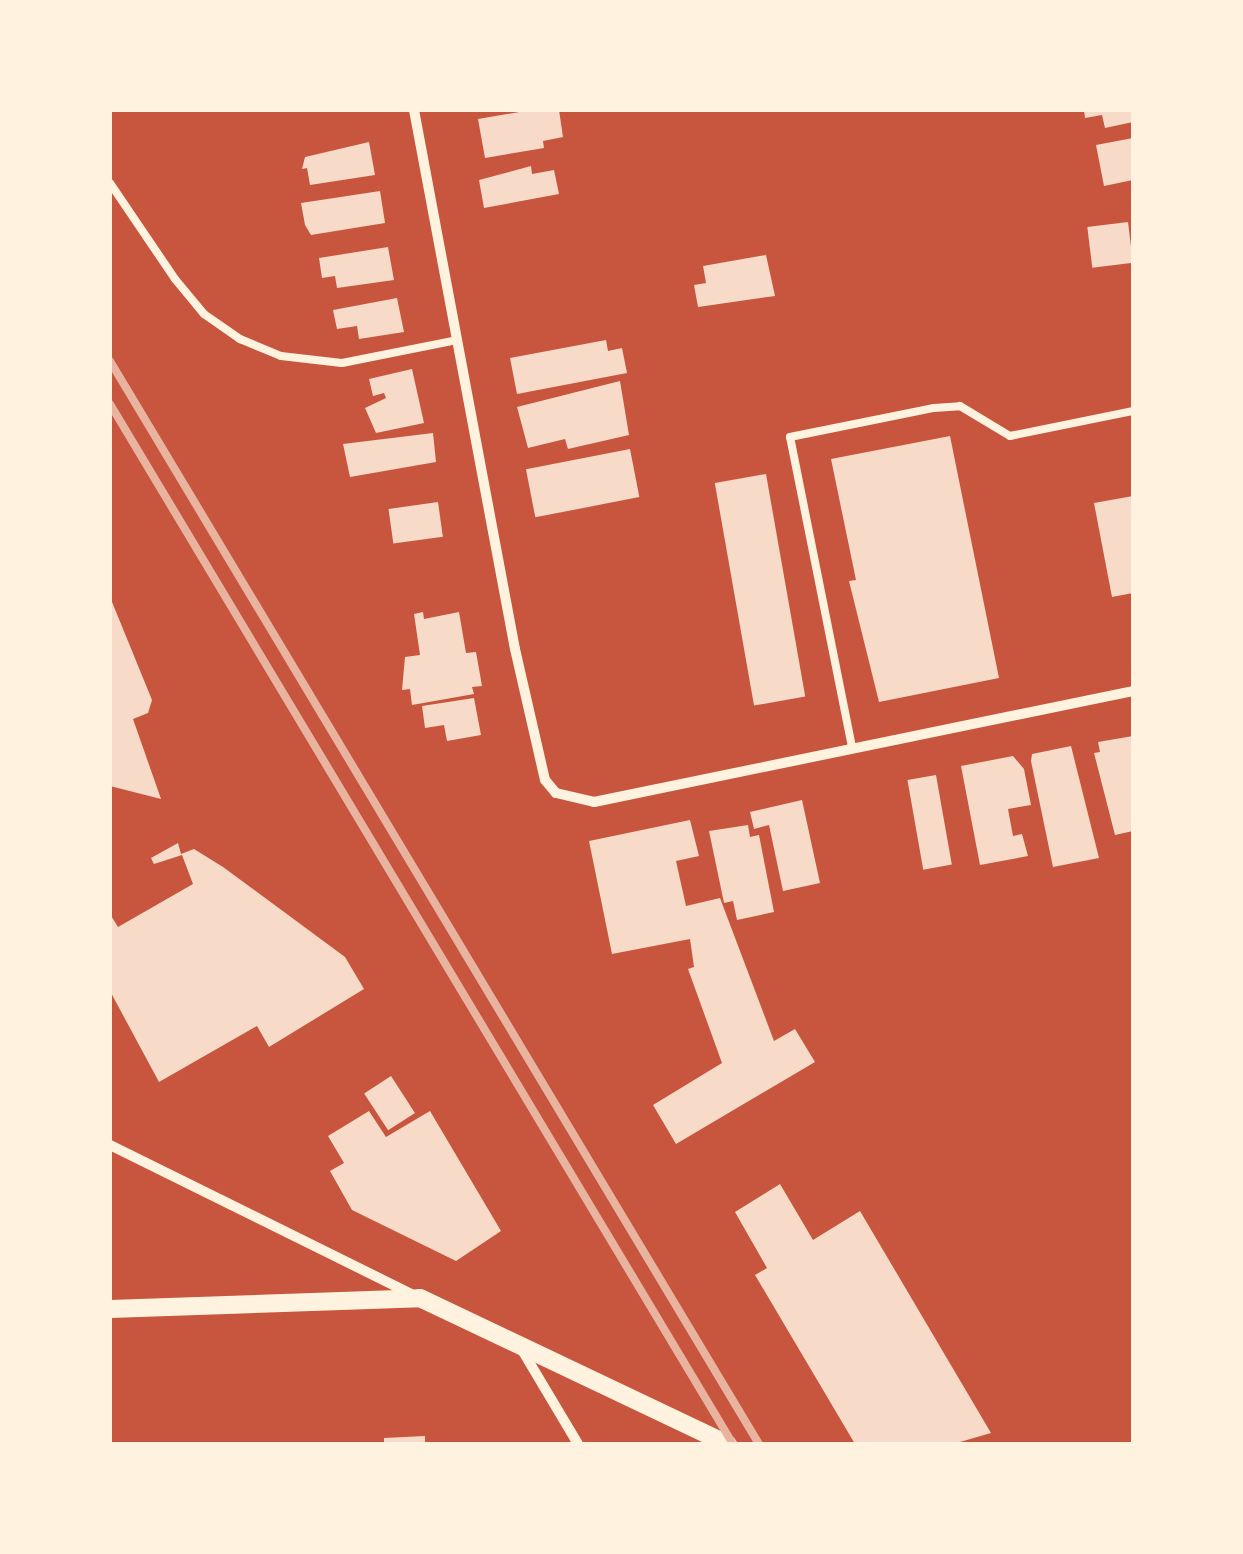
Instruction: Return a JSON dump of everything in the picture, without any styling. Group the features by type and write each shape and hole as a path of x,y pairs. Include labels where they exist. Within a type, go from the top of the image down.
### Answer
{"street":[{"path":"414,110 545,780 576,802 1133,690"},
{"path":"110,1145 521,1348 728,1444"},
{"path":"110,1309 420,1298"},
{"path":"521,1348 578,1444"}],"lane":[{"path":"110,183 194,302 240,339 281,356 342,363 456,340"},
{"path":"852,747 790,437 960,406 1010,436 1133,412"}],"building":[{"path":"531,110 559,110 563,137 543,141 544,148 485,158 478,119"},
{"path":"1084,110 1133,110 1133,122 1105,128 1102,115 1085,118"},
{"path":"1133,138 1133,180 1104,186 1096,145"},
{"path":"369,142 375,175 310,185 307,168 302,169 305,157"},
{"path":"531,166 532,174 554,170 559,194 484,208 479,180"},
{"path":"380,191 385,223 311,235 305,225 301,203"},
{"path":"1128,222 1133,263 1092,268 1087,227"},
{"path":"388,247 394,280 337,288 335,276 322,278 319,258"},
{"path":"766,255 775,296 698,307 694,285 706,283 703,266"},
{"path":"397,298 404,332 359,339 357,326 337,329 333,310"},
{"path":"606,340 608,351 622,348 627,373 517,394 510,358"},
{"path":"412,369 424,423 376,433 365,408 386,398 384,393 373,396 369,379"},
{"path":"620,381 629,435 568,449 565,439 528,448 517,407"},
{"path":"433,433 436,462 350,477 343,444"},
{"path":"950,436 999,678 879,702 849,581 856,580 831,459"},
{"path":"630,449 639,497 535,517 526,469"},
{"path":"766,474 805,697 754,706 715,483"},
{"path":"1133,496 1133,593 1112,597 1094,503"},
{"path":"438,502 443,537 393,544 388,509"},
{"path":"110,597 152,700 148,713 133,719 161,799 110,786"},
{"path":"423,612 424,619 459,612 466,653 476,652 482,686 472,687 474,694 412,705 410,689 402,690 405,657 420,655 414,614"},
{"path":"474,698 481,735 447,741 444,725 425,728 422,706"},
{"path":"1133,736 1133,831 1115,835 1094,753 1100,752 1098,742"},
{"path":"1071,746 1099,858 1053,867 1032,754"},
{"path":"1013,756 1024,769 1031,805 1008,809 1013,836 1022,834 1028,856 980,865 961,766"},
{"path":"936,775 952,865 923,870 907,780"},
{"path":"802,800 820,883 783,891 769,825 754,829 750,812"},
{"path":"690,820 699,856 676,861 686,906 720,898 774,1041 795,1029 815,1062 676,1144 653,1105 722,1063 688,969 694,967 690,939 612,954 589,841"},
{"path":"748,825 750,837 759,835 774,912 737,920 733,901 724,903 709,831"},
{"path":"178,843 181,854 194,849 223,867 345,957 364,989 269,1047 257,1026 159,1082 110,991 110,914 118,927 193,884 182,855 154,864 151,858"},
{"path":"391,1076 415,1113 388,1130 364,1093"},
{"path":"369,1111 386,1137 430,1111 501,1231 456,1261 352,1210 330,1171 344,1163 328,1136"},
{"path":"780,1184 813,1240 860,1211 991,1433 953,1444 855,1444 755,1275 767,1268 735,1212"},
{"path":"425,1436 425,1444 384,1444 384,1438"}],"railway":[{"path":"110,361 759,1444"},
{"path":"110,404 733,1444"}]}
